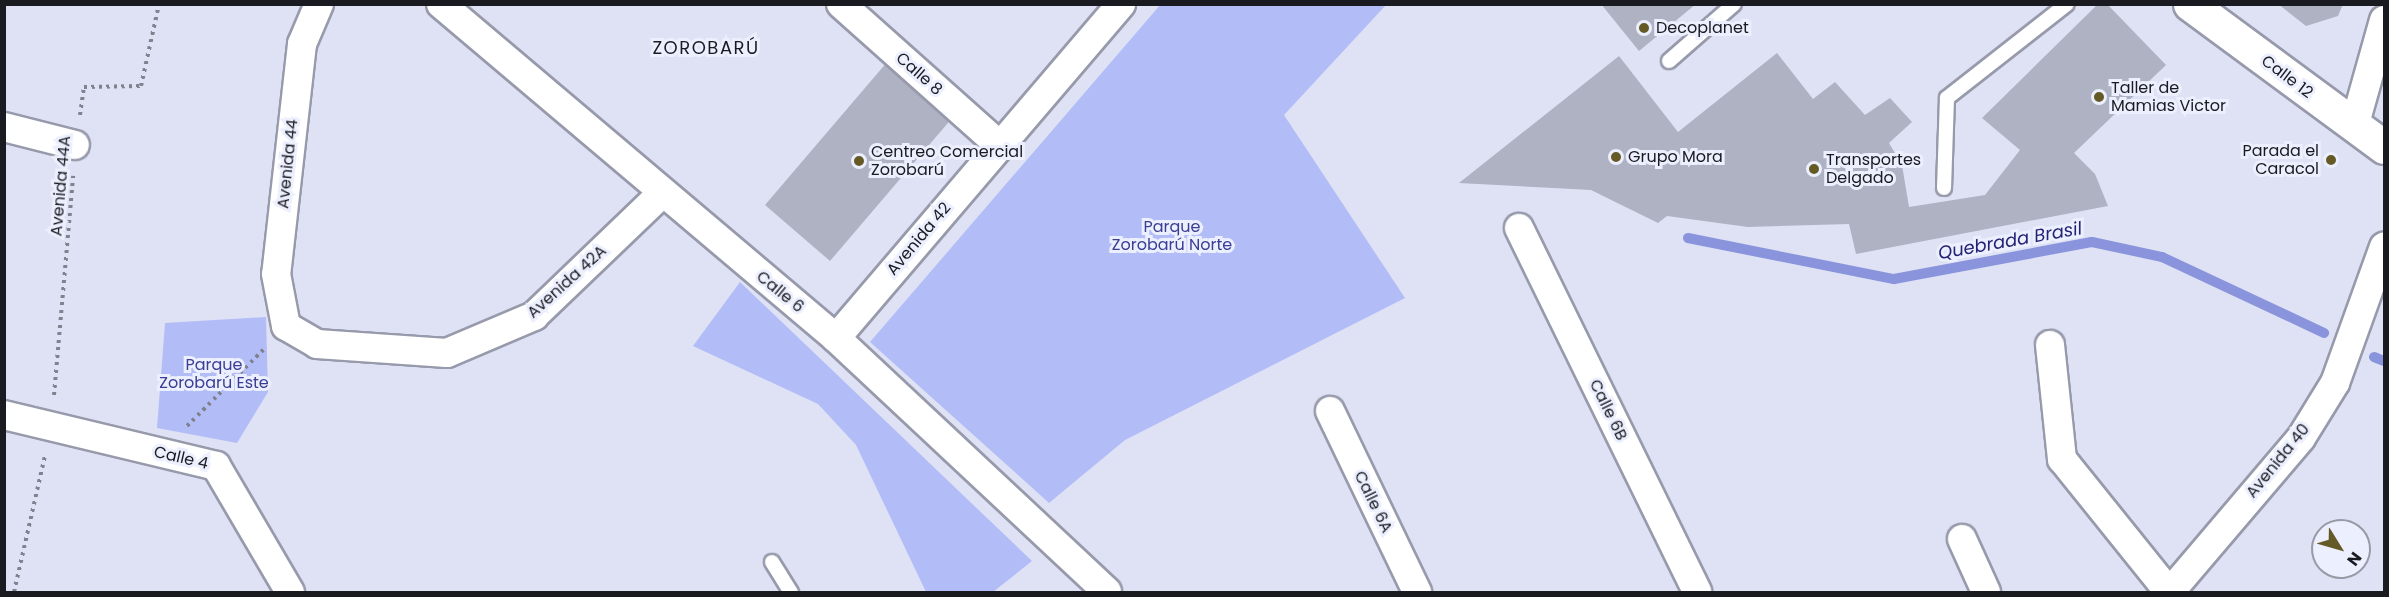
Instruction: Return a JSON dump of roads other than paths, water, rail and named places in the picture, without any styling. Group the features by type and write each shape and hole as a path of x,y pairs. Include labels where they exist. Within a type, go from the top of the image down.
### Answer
{"main road":[{"name":"Calle 12","path":"2190,4 2354,127 2385,147"}],"street":[{"name":"Avenida 44","path":"286,326 276,274 302,44 319,4"},
{"name":"Calle 6","path":"441,4 660,195 836,339 1107,592"},
{"name":"Calle 8","path":"841,4 998,144"},
{"name":"Avenida 42","path":"836,339 998,144 1121,4"},
{"path":"2354,127 2385,20"},
{"path":"4,127 75,146"},
{"name":"Avenida 42A","path":"286,326 317,344 447,353 534,316 660,195"},
{"name":"Calle 6B","path":"1519,228 1697,592"},
{"name":"Avenida 40","path":"2170,592 2301,438 2335,383 2385,247"},
{"path":"2050,345 2062,459 2170,592"},
{"name":"Calle 6A","path":"1330,411 1417,592"},
{"name":"Calle 4","path":"4,415 216,466 291,592"},
{"path":"1962,539 1986,592"}],"lane":[{"path":"1669,61 1734,4"},
{"path":"1944,188 1947,98 2067,4"},
{"path":"772,562 791,592"}],"waterway":[{"name":"Quebrada Brasil","path":"1688,238 1894,279 2092,242 2162,257 2324,333"},
{"name":"Quebrada Brasil","path":"2374,357 2384,361"}],"place":[{"name":"Decoplanet","path":"1644,28"},
{"name":"Taller de Mamias Victor","path":"2099,97"},
{"name":"Grupo Mora","path":"1616,157"},
{"name":"Parada el Caracol","path":"2331,160"},
{"name":"Centreo Comercial Zorobarú","path":"859,161"},
{"name":"Transportes Delgado","path":"1814,169"}],"district":[{"name":"ZOROBARÚ","path":"706,48"}],"park label":[{"name":"Parque Zorobarú Norte","path":"1172,236"},
{"name":"Parque Zorobarú Este","path":"214,374"}]}
